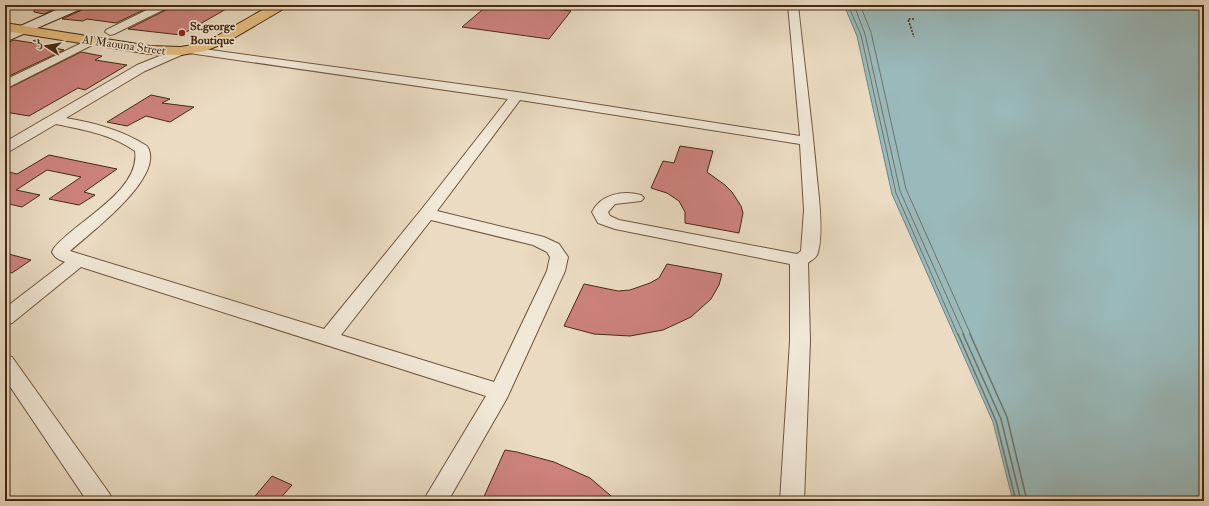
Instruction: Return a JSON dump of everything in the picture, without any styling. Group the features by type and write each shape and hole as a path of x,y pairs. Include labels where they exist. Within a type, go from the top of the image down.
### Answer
{"highway":[{"path":"5,17 169,41 190,39 206,33 254,5"},
{"name":"Al Maouna Street","path":"5,27 166,52 185,50 210,44 222,39 280,5"}],"street":[{"path":"5,38 78,5"},
{"path":"110,32 165,5"},
{"path":"636,198 611,199 603,205 600,212 604,219 615,224 799,260 809,254 812,242 813,217 793,5"},
{"path":"5,85 92,41"},
{"path":"134,47 145,54 145,60 140,68"},
{"path":"5,148 140,68 185,50 517,96 807,141"},
{"path":"328,338 427,214 517,96"},
{"path":"53,119 111,132 131,141 142,149 143,162 135,180 117,201 60,252 63,255 500,392"},
{"path":"427,214 538,241 553,248 559,257 556,271 500,392 435,501"},
{"path":"5,318 78,260"},
{"path":"792,501 800,341 799,260"},
{"path":"5,363 101,501"}],"path":[{"path":"914,19 908,18 914,37"}],"water":[{"path":"844,5 1204,5 1204,501 1013,501 993,422 892,194 857,36"}],"building":[{"path":"35,5 63,5 44,14 34,12"},
{"path":"85,5 154,5 116,23 87,19 83,21 62,19 84,9"},
{"path":"171,5 233,5 181,35 128,29 170,8"},
{"path":"488,5 519,5 571,11 549,39 462,27"},
{"path":"14,40 53,46 51,47 64,50 5,78 5,44"},
{"path":"81,52 102,56 95,60 127,65 85,90 78,88 29,116 5,112 5,90"},
{"path":"151,95 170,99 162,103 194,107 170,122 146,116 127,126 107,122"},
{"path":"680,146 713,151 707,172 732,192 741,206 743,213 739,233 685,223 685,212 679,201 667,193 651,188 663,161 674,163"},
{"path":"49,155 117,169 84,192 95,195 79,205 49,199 81,177 47,170 16,190 40,195 22,207 5,203 5,171 17,174"},
{"path":"5,253 31,260 12,273 5,271"},
{"path":"667,264 722,274 719,285 711,299 691,317 663,330 630,336 594,334 564,326 584,284 618,291 630,290 659,278"},
{"path":"505,450 554,462 590,478 617,501 482,501"},
{"path":"272,476 292,485 278,501 251,501"}],"place":[{"name":"St.george Boutique","path":"182,33"}]}
